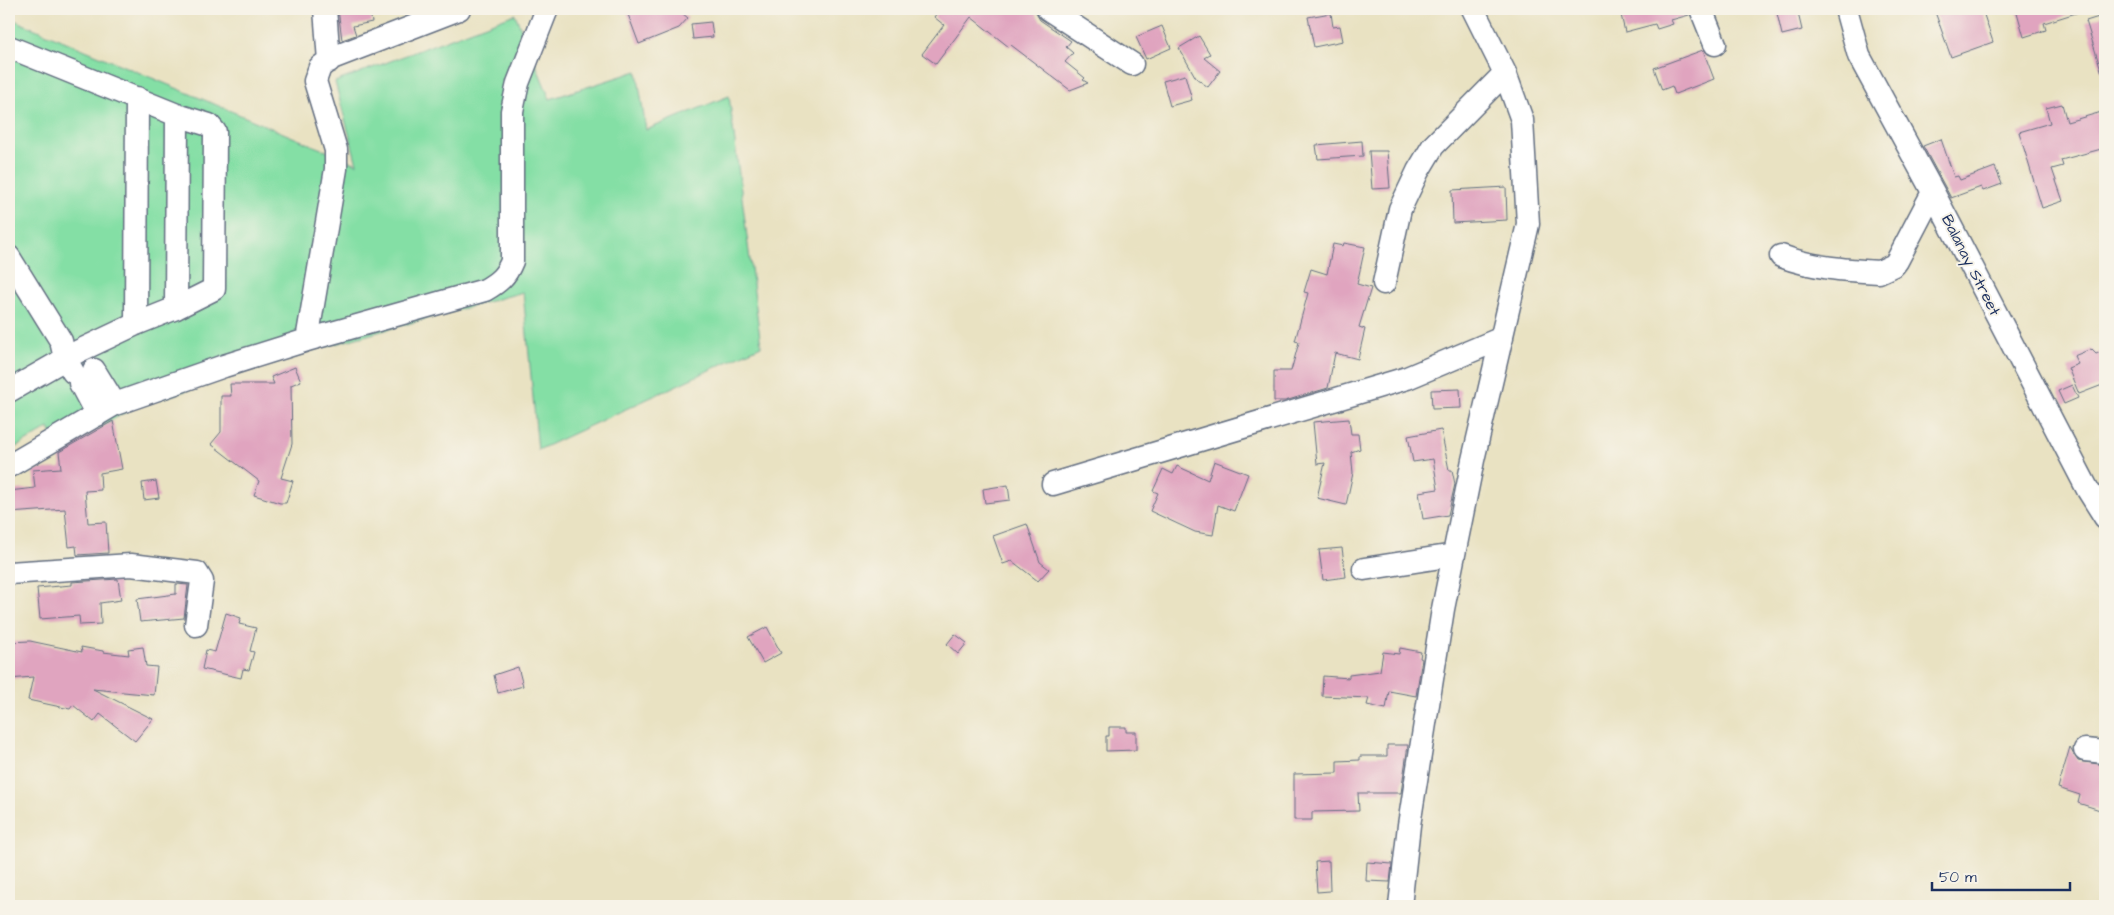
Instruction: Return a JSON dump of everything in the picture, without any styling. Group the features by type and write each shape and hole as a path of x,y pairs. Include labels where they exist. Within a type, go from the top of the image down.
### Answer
{"street":[{"path":"325,9 329,61"},
{"path":"307,340 336,169 336,150 315,80 320,68 329,61 459,9"},
{"path":"9,466 106,410 224,366 307,340 485,290 499,282 507,273 512,261 512,111 518,83 547,9"},
{"path":"1048,9 1132,64"},
{"path":"1400,906 1410,815 1443,609 1473,460 1528,224 1522,120 1505,73 1473,9"},
{"path":"1702,9 1714,44"},
{"name":"Balanay Street","path":"1850,10 1859,56 1933,192 2088,490 2105,517"},
{"path":"9,47 177,116 209,125 215,132 215,285 211,292 136,324 77,363 9,391"},
{"path":"1384,283 1400,209 1418,171 1433,146 1505,73"},
{"path":"136,324 137,98"},
{"path":"176,308 177,116"},
{"path":"1780,256 1804,265 1833,270 1879,272 1897,261 1933,192"},
{"path":"9,257 106,410"},
{"path":"1053,484 1407,378 1502,338"},
{"path":"1364,569 1454,555"},
{"path":"9,573 131,565 197,573 202,581 196,626"}],"green space":[{"path":"515,14 550,99 637,71 646,130 729,96 761,346 538,450 523,292 313,350 135,407 59,450 49,428 16,447 9,436 9,18 357,164 335,82"}],"building":[{"path":"338,9 369,9 372,22 353,26 356,35 342,40"},
{"path":"626,9 677,9 688,18 679,28 639,44"},
{"path":"940,9 1035,9 1040,20 1071,41 1066,47 1073,53 1065,62 1085,78 1083,80 1088,83 1070,90 1011,45 1009,47 971,17 936,64 922,54 944,25 934,17"},
{"path":"1645,9 1688,9 1689,15 1671,20 1673,24 1657,29 1655,24 1625,32 1621,15"},
{"path":"1776,9 1797,9 1802,30 1782,35"},
{"path":"1934,9 1982,9 1993,42 1951,57"},
{"path":"2016,9 2078,9 2079,12 2044,23 2046,30 2024,37"},
{"path":"1331,13 1333,27 1340,26 1343,41 1314,47 1308,17"},
{"path":"2105,15 2105,72 2102,73 2086,21"},
{"path":"711,22 713,37 693,39 691,24"},
{"path":"1162,26 1171,48 1146,59 1136,37"},
{"path":"1199,36 1210,54 1204,58 1220,71 1208,87 1196,78 1179,48"},
{"path":"1703,50 1714,79 1675,94 1672,86 1662,90 1654,68"},
{"path":"1185,75 1192,100 1170,106 1163,81"},
{"path":"2062,104 2067,122 2105,111 2105,148 2061,160 2063,166 2052,169 2063,201 2042,208 2019,132 2050,123 2046,108"},
{"path":"1941,139 1954,177 1958,176 1960,180 1995,167 2002,184 1983,191 1981,187 1951,198 1923,146"},
{"path":"1362,141 1363,156 1318,159 1316,145"},
{"path":"1369,151 1387,151 1390,188 1372,189"},
{"path":"1506,187 1507,220 1453,223 1452,190"},
{"path":"1344,243 1365,247 1357,284 1371,288 1359,327 1365,329 1358,359 1335,353 1328,388 1285,401 1274,401 1274,371 1291,371 1299,342 1295,341 1308,293 1304,292 1311,269 1327,274 1333,244 1343,246"},
{"path":"2091,349 2096,354 2105,350 2105,384 2079,394 2068,368 2078,364 2074,356"},
{"path":"295,367 301,381 291,385 292,444 281,478 293,481 286,503 280,503 254,495 259,481 211,444 221,432 221,396 231,396 230,384 274,384 271,377"},
{"path":"2072,385 2078,398 2064,404 2058,391"},
{"path":"1460,389 1461,408 1432,409 1431,390"},
{"path":"1349,419 1351,434 1358,434 1360,449 1351,452 1353,473 1346,505 1317,498 1325,463 1317,464 1313,422"},
{"path":"113,421 122,469 100,473 101,490 85,491 88,523 106,522 108,553 77,555 76,546 69,547 65,509 9,513 9,491 35,488 33,470 61,468 59,452"},
{"path":"1441,430 1449,470 1452,470 1455,484 1448,515 1423,519 1419,492 1438,489 1433,459 1413,462 1408,436"},
{"path":"1214,461 1248,474 1234,511 1218,505 1213,535 1195,532 1150,511 1158,493 1153,491 1163,469 1173,474 1177,466 1208,480"},
{"path":"156,481 159,498 144,500 142,483"},
{"path":"1008,485 1010,500 985,503 983,489"},
{"path":"1027,524 1040,562 1049,569 1038,581 1012,561 1003,564 993,536"},
{"path":"1342,548 1346,577 1323,580 1319,550"},
{"path":"118,579 121,600 100,603 101,624 80,625 79,616 40,619 37,588 72,585 72,582"},
{"path":"176,584 188,585 184,618 140,622 137,599 176,594"},
{"path":"226,613 241,618 239,624 256,628 250,651 254,652 249,670 243,669 241,678 202,669 206,650 215,652"},
{"path":"767,627 781,653 763,663 748,637"},
{"path":"955,634 967,643 958,654 947,644"},
{"path":"30,641 82,652 81,647 129,655 128,649 143,647 146,666 157,667 154,695 93,689 153,719 135,741 100,714 94,722 73,705 70,709 28,700 33,677 9,679 9,642"},
{"path":"1400,648 1421,652 1420,658 1422,659 1416,696 1389,691 1386,709 1367,705 1369,698 1322,696 1323,676 1349,678 1349,675 1380,671 1383,652 1399,654"},
{"path":"518,667 523,686 498,693 494,675"},
{"path":"1109,727 1126,727 1126,732 1136,732 1136,750 1106,751 1106,736 1109,736"},
{"path":"1387,745 1408,745 1401,793 1358,793 1359,811 1312,812 1312,820 1294,820 1294,774 1337,773 1337,761 1360,760 1360,756 1387,756"},
{"path":"2070,747 2078,761 2105,765 2105,792 2100,810 2078,803 2080,795 2058,788"},
{"path":"1329,861 1330,891 1317,892 1315,862"},
{"path":"1367,862 1392,864 1390,882 1366,881"}]}
